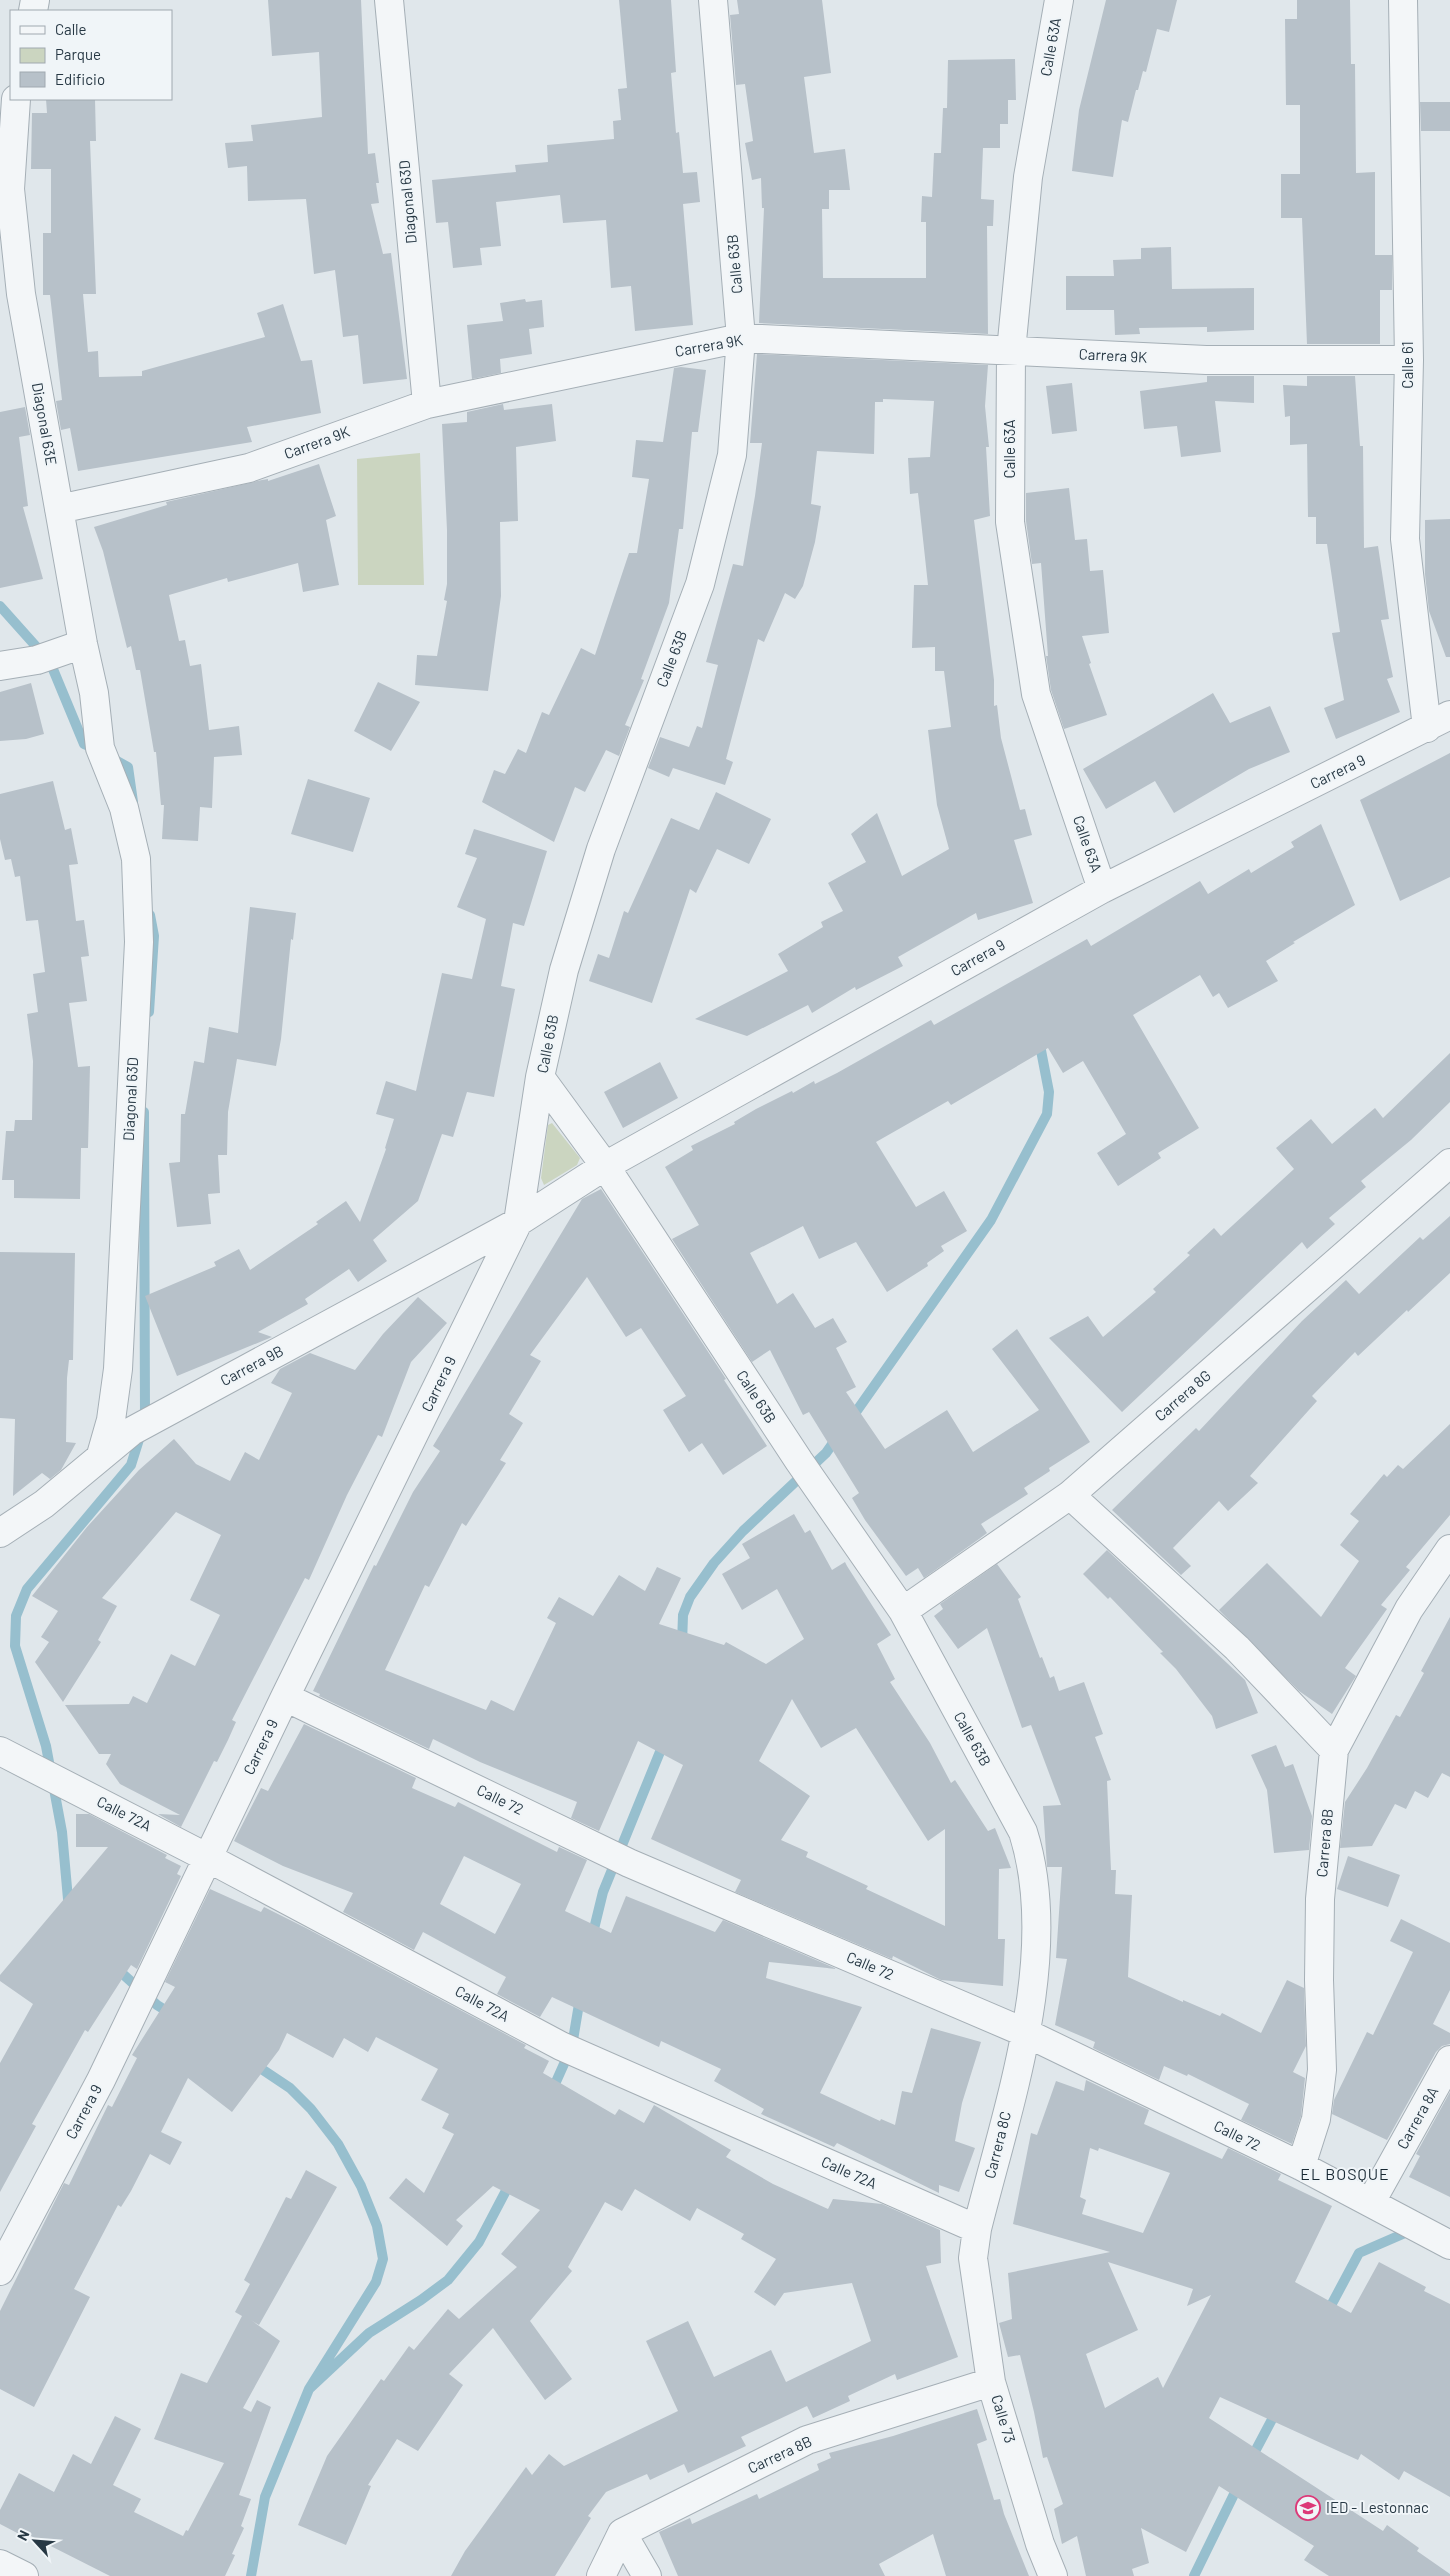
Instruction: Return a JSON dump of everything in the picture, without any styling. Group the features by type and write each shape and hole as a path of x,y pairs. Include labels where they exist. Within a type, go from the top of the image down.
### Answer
{"street":[{"name":"Diagonal 63D","path":"389,0 426,404"},
{"name":"Calle 63B","path":"713,0 741,338 732,455 700,584 601,849 564,970 540,1077 604,1166 799,1461 903,1611 1023,1832 1030,1853 1036,1903 1035,1961 1026,2033"},
{"name":"Calle 63A","path":"1059,0 1028,176 1010,352 1010,522 1036,694 1102,889"},
{"name":"Calle 61","path":"1403,0 1409,360 1405,539 1439,722"},
{"name":"Diagonal 63E","path":"16,100 5,189 20,294 83,644 94,693 100,748"},
{"name":"Carrera 9K","path":"59,509 249,468 426,404 741,338 1206,360 1409,360"},
{"path":"0,666 46,657 83,644"},
{"name":"Carrera 9","path":"518,1222 604,1166 1102,889 1439,722"},
{"name":"Diagonal 63D","path":"100,748 124,808 136,859 139,942 118,1370 111,1420 101,1455"},
{"name":"Carrera 9","path":"0,2271 101,2080 285,1697 518,1222 540,1077"},
{"name":"Carrera 8G","path":"903,1611 1070,1495 1450,1164"},
{"name":"Carrera 9B","path":"0,1533 44,1504 132,1431 518,1222"},
{"path":"1070,1495 1237,1648 1334,1750"},
{"name":"Carrera 8B","path":"1301,2166 1316,2119 1322,2070 1318,1980 1320,1900 1334,1750 1408,1609 1450,1549"},
{"name":"Calle 72","path":"285,1697 629,1863 1026,2033 1301,2166 1450,2245"},
{"name":"Calle 72A","path":"13,1765 64,1783 572,2051 977,2229"},
{"name":"Carrera 8C","path":"973,2258 977,2229 1026,2033"},
{"name":"Carrera 8A","path":"1371,2202 1450,2060"},
{"name":"Calle 73","path":"973,2258 992,2382 1040,2544 1053,2576"},
{"name":"Carrera 8B","path":"622,2533 807,2440 992,2382"},
{"path":"601,2576 622,2533"},
{"path":"622,2533 647,2576"},
{"path":"0,2564 24,2576"}],"green space":[{"path":"420,453 424,585 358,585 357,459"},
{"path":"552,1123 580,1158 577,1165 544,1185 541,1178 548,1125"}],"building":[{"path":"268,0 361,0 368,154 375,153 379,183 376,183 379,203 371,204 383,254 391,253 407,379 363,384 358,335 343,337 335,270 314,274 306,199 248,201 247,166 228,168 225,143 253,141 251,125 322,117 319,52 272,56"},
{"path":"619,0 671,0 676,72 671,73 676,133 679,132 683,173 697,172 700,202 683,204 693,325 635,331 631,286 611,288 606,220 563,223 560,195 496,202 501,246 480,248 482,265 453,268 448,222 436,223 432,180 516,172 515,165 548,162 547,145 614,139 613,121 621,120 618,89 627,88"},
{"path":"737,0 822,0 831,73 804,77 814,153 845,149 850,190 829,190 829,209 822,209 823,278 926,278 926,222 921,222 922,196 932,197 934,153 941,153 943,108 947,108 948,60 1015,59 1016,100 1008,100 1008,124 1000,124 1000,148 983,148 981,199 994,200 993,226 987,226 988,334 759,323 764,208 762,208 761,178 752,180 745,143 753,141 745,84 736,85 730,15 739,14"},
{"path":"1106,0 1177,0 1169,32 1157,29 1146,72 1143,71 1138,90 1136,90 1128,122 1122,120 1113,177 1072,171 1079,110"},
{"path":"1297,0 1350,0 1351,64 1355,64 1356,173 1375,172 1375,255 1392,255 1392,290 1380,290 1380,344 1307,344 1302,218 1281,218 1281,174 1300,174 1300,105 1286,105 1285,19 1297,19"},
{"path":"46,100 95,100 96,141 90,141 96,294 83,294 88,352 98,351 99,377 142,376 142,371 265,337 257,313 283,304 301,361 312,360 321,413 247,427 252,442 78,471 70,428 61,430 56,401 62,400 50,295 43,295 43,233 51,233 51,169 31,169 32,113 47,113"},
{"path":"1420,102 1450,102 1450,131 1421,131"},
{"path":"1171,247 1172,289 1254,288 1254,330 1207,332 1207,327 1139,328 1140,334 1115,335 1114,310 1066,310 1066,276 1114,276 1113,260 1141,259 1141,248"},
{"path":"525,299 526,302 542,300 544,327 529,329 532,354 500,359 501,373 472,379 467,325 503,321 500,303"},
{"path":"757,354 988,365 985,406 989,447 986,447 990,516 974,520 994,680 994,706 997,705 1001,738 1020,810 1025,809 1032,835 1014,840 1033,903 978,920 976,913 898,957 903,966 856,990 855,987 812,1013 808,1005 747,1036 695,1019 788,971 778,954 823,927 821,922 843,911 828,883 866,862 851,834 877,813 902,876 949,849 937,805 928,730 951,727 944,671 935,671 935,647 912,648 914,585 928,585 918,493 910,494 908,458 930,457 934,401 883,399 883,402 875,402 874,454 817,451 811,504 821,506 815,542 803,586 795,599 785,593 764,642 758,639 726,759 733,762 725,785 673,768 669,777 648,768 660,737 689,747 697,726 702,728 718,665 706,662 733,564 743,566 755,496 762,443 750,443"},
{"path":"674,368 706,370 698,432 692,432 683,529 679,529 669,603 641,679 644,680 625,725 630,727 619,756 606,750 585,792 575,787 554,842 482,802 494,770 505,774 518,749 526,753 542,712 549,715 581,648 595,655 629,553 637,553 649,479 632,477 636,440 663,442"},
{"path":"1207,376 1254,376 1254,403 1215,401 1221,452 1181,457 1177,426 1144,429 1140,391 1207,382"},
{"path":"1307,376 1355,376 1360,446 1363,446 1364,548 1378,546 1389,619 1381,620 1393,677 1387,679 1400,712 1336,739 1324,708 1344,700 1332,633 1340,632 1327,544 1316,544 1316,517 1308,517 1307,444 1290,445 1290,416 1285,417 1283,385 1307,386"},
{"path":"1072,383 1077,431 1052,434 1046,386"},
{"path":"503,404 504,410 552,404 556,441 516,447 518,521 500,522 501,596 488,691 415,685 417,655 437,656 447,601 444,600 447,584 447,530 442,424 467,422 467,412"},
{"path":"25,407 30,435 19,437 28,506 23,507 43,579 0,588 0,412"},
{"path":"319,464 336,516 326,520 339,585 303,592 298,563 228,582 227,578 169,595 179,641 185,640 190,666 201,664 209,730 239,726 242,755 214,757 212,808 200,807 198,841 162,839 164,805 161,805 156,752 154,752 140,670 136,670 131,646 127,648 103,551 94,527 167,505 166,502 262,480 268,479 268,481"},
{"path":"1069,488 1075,540 1087,539 1090,571 1103,570 1109,633 1082,636 1091,663 1089,664 1107,715 1064,729 1051,690 1046,656 1048,656 1041,563 1032,564 1026,521 1026,493"},
{"path":"1450,519 1450,657 1446,657 1429,611 1425,574 1425,520"},
{"path":"378,682 420,702 391,751 354,731"},
{"path":"31,683 44,734 26,739 0,741 0,692"},
{"path":"1213,693 1230,723 1270,706 1290,752 1249,769 1174,813 1155,781 1106,809 1083,769"},
{"path":"1450,753 1450,877 1400,901 1360,800"},
{"path":"308,779 370,798 353,852 291,834"},
{"path":"53,781 65,830 71,828 78,864 69,865 76,921 84,920 89,956 81,957 87,1001 69,1003 78,1067 90,1066 88,1148 81,1148 80,1199 14,1198 14,1180 2,1180 6,1131 14,1131 15,1120 32,1120 33,1061 27,1014 38,1012 33,974 45,972 38,920 26,921 20,876 15,877 11,859 5,860 0,839 0,794"},
{"path":"716,792 771,819 749,864 717,849 696,893 690,889 652,1003 589,981 598,954 609,958 624,911 628,913 671,818 699,830"},
{"path":"1321,824 1355,905 1293,942 1295,943 1266,961 1278,981 1228,1008 1219,993 1213,997 1200,975 1133,1015 1199,1128 1158,1153 1161,1158 1118,1186 1097,1153 1126,1134 1083,1061 1063,1073 1048,1048 951,1105 948,1101 876,1142 916,1207 944,1191 967,1231 941,1246 944,1251 927,1263 928,1266 887,1292 856,1242 819,1259 803,1226 750,1253 777,1304 793,1293 815,1328 833,1318 847,1342 836,1348 856,1387 846,1392 885,1449 947,1410 973,1452 1039,1410 992,1349 1017,1329 1090,1442 1049,1468 1050,1471 1024,1488 1028,1494 981,1524 987,1533 979,1539 924,1578 918,1568 906,1576 865,1520 852,1498 859,1493 809,1412 803,1415 770,1350 752,1362 672,1239 699,1225 665,1167 693,1150 691,1146 735,1124 734,1122 756,1109 792,1091 793,1093 814,1081 815,1084 837,1073 931,1020 934,1025 1087,939 1091,946 1200,881 1208,894 1249,869 1251,873 1294,847 1291,842"},
{"path":"474,829 547,851 524,926 513,923 501,986 515,989 494,1097 467,1092 453,1137 442,1134 418,1201 373,1240 387,1261 358,1282 349,1269 305,1299 308,1304 258,1332 272,1337 177,1376 145,1296 216,1266 214,1262 239,1249 250,1270 318,1224 316,1222 346,1201 360,1222 386,1149 394,1119 376,1114 386,1081 416,1091 442,973 472,979 486,919 457,907 477,858 465,854"},
{"path":"250,907 296,913 293,940 291,939 281,1039 276,1066 237,1059 228,1112 227,1155 218,1155 220,1193 208,1194 211,1224 177,1227 169,1163 180,1162 181,1114 185,1114 194,1061 204,1063 209,1027 238,1033"},
{"path":"1450,1053 1450,1102 1411,1140 1361,1181 1366,1187 1329,1218 1335,1224 1307,1249 1302,1242 1122,1412 1049,1338 1088,1316 1103,1337 1156,1292 1153,1289 1190,1255 1187,1253 1214,1228 1221,1236 1294,1169 1276,1148 1311,1119 1332,1144 1375,1108 1383,1118"},
{"path":"660,1062 678,1098 623,1128 604,1092"},
{"path":"601,1189 726,1379 724,1380 767,1446 723,1475 702,1443 689,1452 663,1410 686,1396 641,1328 626,1337 587,1277 530,1355 541,1361 509,1414 523,1423 500,1460 506,1463 466,1526 462,1523 429,1587 425,1585 385,1670 486,1710 491,1700 514,1711 556,1623 547,1618 559,1597 593,1616 619,1575 645,1591 657,1567 681,1578 659,1624 724,1645 726,1642 766,1664 804,1639 777,1589 742,1610 722,1574 750,1558 742,1544 794,1514 805,1533 810,1530 832,1570 845,1562 891,1635 877,1644 895,1679 890,1682 930,1743 951,1783 955,1780 988,1831 995,1828 1011,1868 999,1869 998,1939 1005,1939 1003,1986 941,1980 893,1956 892,1959 735,1892 741,1880 651,1839 683,1765 638,1741 599,1831 571,1818 577,1802 480,1762 433,1739 429,1749 319,1696 320,1694 313,1691 374,1565 376,1566 413,1492 440,1451 433,1446 582,1199","holes":["792,1699 821,1748 856,1728 928,1841 945,1829 945,1926 866,1889 868,1886 806,1857 808,1852 781,1840 810,1796 759,1761"]},
{"path":"1450,1216 1450,1273 1358,1356 1355,1352 1312,1396 1317,1401 1250,1476 1258,1483 1228,1511 1219,1501 1173,1548 1191,1566 1181,1575 1112,1510 1196,1428 1199,1431 1302,1321 1346,1280 1359,1294 1420,1237 1423,1240"},
{"path":"0,1252 75,1253 73,1360 69,1360 67,1378 66,1442 76,1443 61,1470 50,1479 42,1473 13,1496 15,1419 0,1418"},
{"path":"418,1297 447,1323 411,1362 382,1437 378,1435 347,1495 309,1580 305,1578 232,1720 236,1722 228,1740 217,1762 214,1761 181,1827 158,1814 180,1815 120,1784 106,1764 111,1754 99,1754 65,1705 129,1704 133,1696 147,1703 171,1654 195,1666 220,1615 190,1600 221,1535 176,1512 102,1598 117,1606 98,1640 101,1642 63,1702 35,1662 49,1642 41,1637 58,1611 32,1596 87,1527 139,1470 174,1439 196,1464 230,1481 245,1452 259,1460 292,1393 271,1383 280,1369 310,1353 355,1370 383,1334"},
{"path":"1450,1424 1450,1515 1406,1567 1410,1570 1381,1605 1387,1609 1345,1668 1356,1676 1332,1714 1299,1691 1219,1610 1267,1563 1321,1617 1359,1561 1340,1545 1359,1521 1350,1514 1384,1474 1387,1477 1398,1465 1403,1469"},
{"path":"1107,1550 1245,1680 1258,1713 1216,1729 1212,1716 1176,1669 1160,1653 1163,1652 1110,1597 1108,1599 1083,1574"},
{"path":"997,1564 1021,1597 1018,1599 1040,1658 1042,1657 1050,1678 1054,1676 1059,1691 1084,1682 1103,1734 1095,1737 1111,1780 1107,1781 1111,1870 1116,1870 1115,1894 1132,1895 1128,1977 1183,2002 1183,2000 1220,2016 1222,2013 1261,2033 1287,1980 1304,1988 1306,2046 1293,2072 1305,2078 1301,2116 1292,2144 1241,2120 1249,2104 1188,2074 1187,2076 1164,2066 1159,2080 1093,2048 1095,2042 1055,2025 1067,1959 1056,1958 1062,1867 1047,1867 1043,1806 1061,1805 1031,1725 1022,1728 987,1628 958,1649 934,1616 943,1609 940,1604"},
{"path":"1450,1617 1450,1777 1442,1773 1428,1798 1415,1791 1406,1809 1395,1804 1372,1846 1340,1848 1345,1802 1367,1768 1396,1715 1400,1717 1424,1673 1421,1671"},
{"path":"304,1724 416,1778 412,1788 455,1807 458,1802 557,1852 559,1847 587,1860 565,1911 611,1933 626,1896 715,1932 723,1920 837,1969 769,1962 766,1978 862,2007 820,2093 880,2121 881,2119 895,2125 902,2091 912,2093 931,2028 981,2042 962,2103 955,2141 975,2148 959,2192 939,2185 939,2193 837,2143 834,2147 761,2114 764,2109 714,2081 721,2069 661,2041 659,2047 552,1997 540,2017 497,1994 506,1977 423,1932 414,1950 343,1912 353,1893 283,1866 234,1841 261,1788 268,1791","holes":["464,1856 521,1884 495,1934 440,1904"]},
{"path":"1276,1745 1285,1767 1293,1764 1312,1816 1309,1850 1274,1853 1267,1790 1251,1755"},
{"path":"76,1814 89,1814 167,1855 165,1858 181,1866 177,1874 181,1876 137,1969 131,1965 88,2032 85,2030 32,2124 36,2126 0,2192 0,2063 33,2004 0,1981 0,1975 108,1847 76,1847"},
{"path":"1348,1856 1400,1875 1388,1907 1337,1889"},
{"path":"210,1889 261,1912 264,1907 526,2045 524,2048 549,2061 543,2073 615,2115 619,2109 644,2123 654,2105 731,2150 726,2157 773,2184 828,2209 833,2199 882,2204 940,2230 941,2263 926,2266 958,2357 897,2380 895,2374 848,2396 850,2401 813,2418 807,2406 741,2437 746,2446 688,2473 684,2464 650,2480 647,2474 606,2492 588,2516 591,2518 555,2576 451,2576 465,2551 526,2467 532,2475 549,2454 564,2466 678,2411 646,2341 688,2321 714,2377 771,2350 786,2382 871,2341 852,2283 784,2293 775,2306 754,2292 776,2259 741,2239 744,2234 697,2208 690,2221 635,2189 622,2211 605,2202 568,2267 572,2271 530,2321 572,2379 545,2400 493,2328 449,2374 463,2385 418,2451 397,2439 368,2485 371,2486 346,2545 298,2525 327,2456 381,2379 384,2381 409,2346 414,2350 448,2309 459,2319 517,2267 501,2254 540,2210 493,2186 456,2220 463,2226 447,2246 389,2198 406,2178 424,2193 454,2134 442,2128 449,2114 421,2100 438,2069 376,2037 368,2052 344,2038 333,2058 287,2033 279,2050 232,2112 188,2078 161,2132 182,2142 170,2165 150,2154 121,2207 118,2205 74,2289 90,2297 34,2407 0,2389 0,2311 64,2183 69,2185 108,2105 112,2107 137,2058 132,2055 175,1987 165,1982"},
{"path":"1401,1919 1450,1943 1450,1990 1433,2024 1450,2033 1450,2044 1442,2046 1436,2052 1387,2140 1332,2114 1334,2100 1367,2032 1373,2035 1413,1952 1390,1941"},
{"path":"1086,2080 1149,2110 1144,2124 1222,2159 1228,2148 1281,2174 1278,2180 1332,2206 1295,2282 1351,2313 1379,2262 1426,2287 1424,2291 1450,2304 1450,2497 1404,2471 1399,2480 1361,2454 1358,2460 1220,2397 1209,2418 1383,2531 1387,2525 1419,2548 1417,2551 1450,2574 1450,2576 1329,2576 1304,2560 1314,2546 1219,2486 1186,2552 1141,2528 1149,2563 1132,2569 1134,2576 1086,2576 1077,2536 1062,2544 1054,2509 1063,2504 1047,2457 1043,2458 1020,2355 1008,2357 999,2323 1012,2319 1008,2273 1110,2252 1013,2224 1031,2133 1037,2135 1056,2081 1084,2091","holes":["1090,2148 1098,2151 1099,2148 1170,2173 1143,2233 1082,2214 1086,2200 1080,2197","1108,2262 1193,2289 1187,2306 1211,2295 1163,2388 1158,2377 1105,2408 1086,2354 1138,2330"]},
{"path":"1450,2092 1450,2197 1409,2177 1420,2156 1416,2154"},
{"path":"306,2170 337,2187 259,2325 251,2320 280,2341 243,2408 251,2412 257,2400 271,2407 239,2495 251,2499 241,2526 244,2528 232,2554 235,2555 225,2576 110,2576 25,2533 23,2536 0,2524 0,2510 19,2473 54,2492 73,2454 91,2464 115,2416 141,2429 113,2485 141,2499 134,2512 183,2536 186,2530 188,2531 224,2463 154,2439 181,2373 207,2383 242,2316 235,2312 250,2284 244,2280 286,2197 291,2199"},
{"path":"977,2409 987,2440 977,2444 994,2500 1000,2499 1004,2514 1029,2576 946,2576 933,2534 879,2564 885,2576 678,2576 659,2532 690,2518 692,2524 757,2494 759,2499 819,2470 817,2464 831,2458 829,2453 893,2436"}],"waterway":[{"path":"0,606 50,662 84,744 97,750"},
{"path":"110,757 128,767 133,802"},
{"path":"149,1012 154,936 150,915"},
{"path":"851,1419 991,1220 1047,1114 1049,1092 1039,1040"},
{"path":"144,1112 145,1419"},
{"path":"73,1907 68,1899 62,1832 46,1746 15,1646 16,1616 27,1589 131,1465 141,1433"},
{"path":"682,1644 683,1615 690,1597 714,1563 743,1531 826,1453 838,1436"},
{"path":"592,1937 603,1892 664,1742"},
{"path":"115,1967 157,2005 173,2015"},
{"path":"551,2093 572,2046 580,1998"},
{"path":"254,2064 290,2088 311,2109 338,2144 361,2186 377,2226 383,2259 376,2282 309,2389"},
{"path":"251,2576 265,2497 309,2389 369,2333 421,2300 448,2280 479,2242 511,2181"},
{"path":"1327,2313 1359,2253 1412,2230"},
{"path":"1251,2459 1278,2408"},
{"path":"1194,2576 1239,2484"}],"place":[{"name":"IED - Lestonnac","path":"1308,2508"}],"district":[{"name":"EL BOSQUE","path":"1345,2174"}]}
